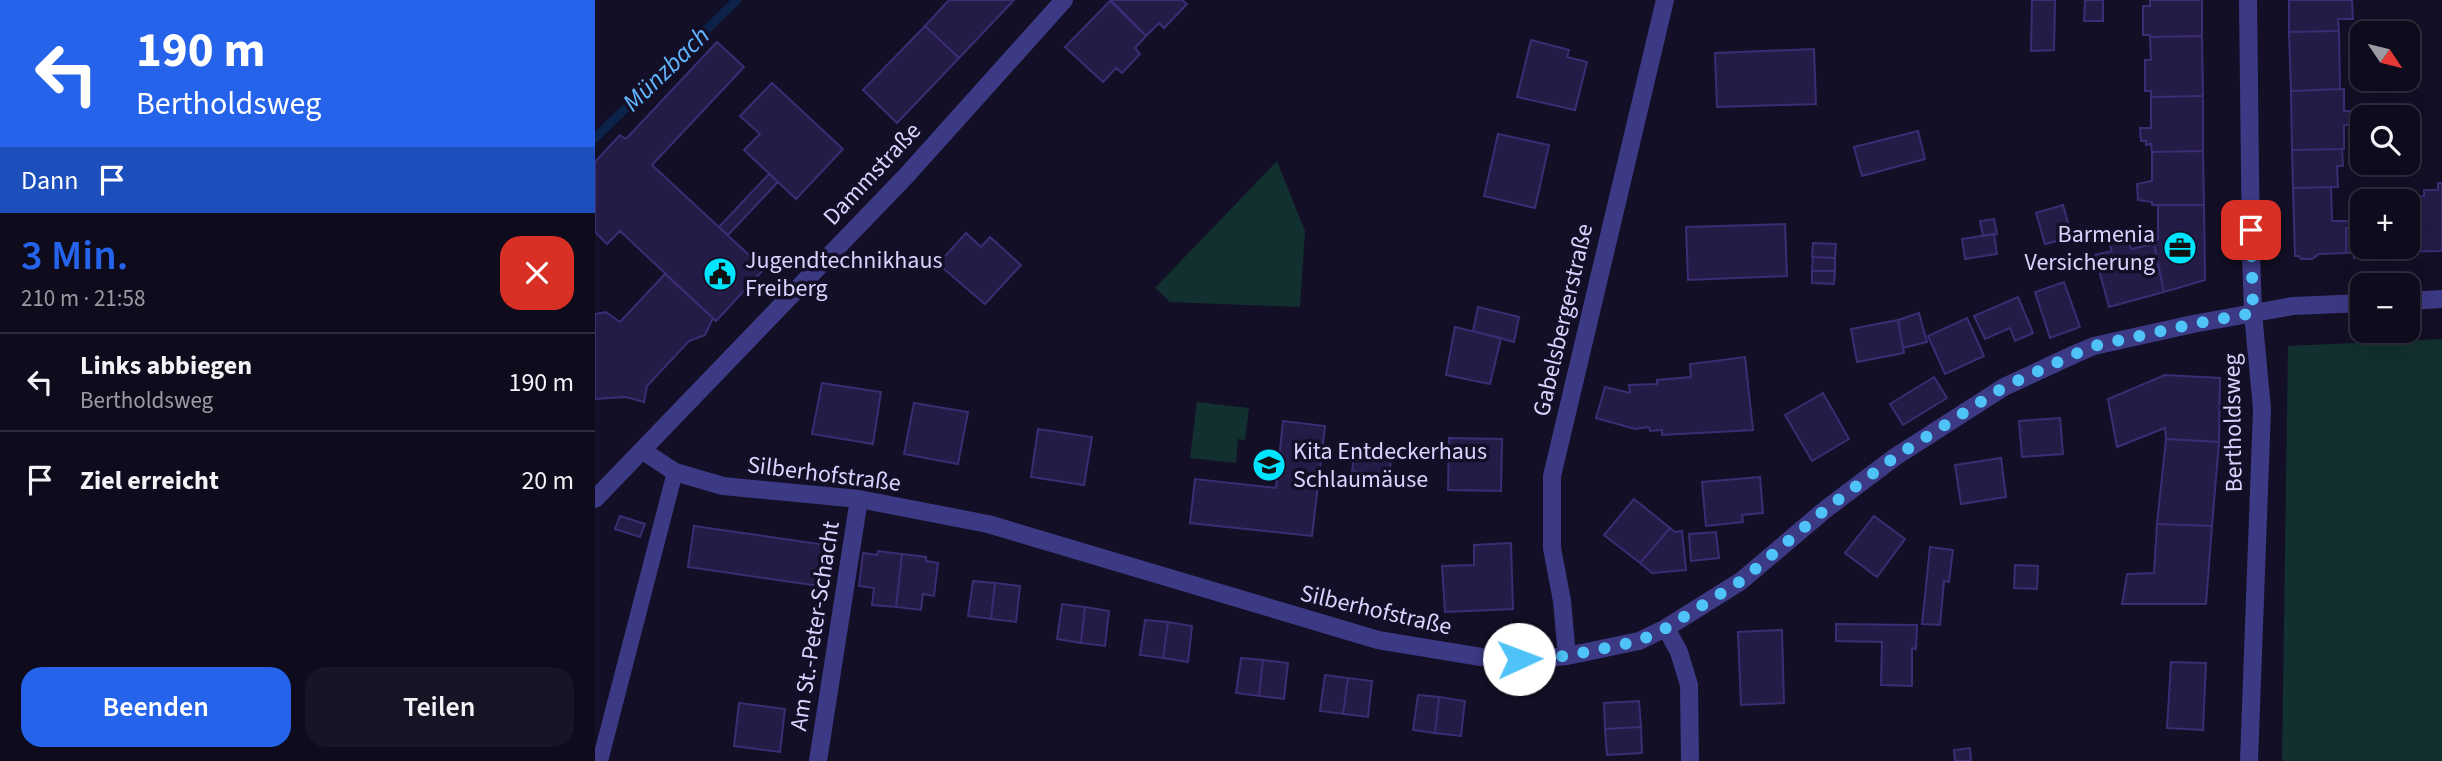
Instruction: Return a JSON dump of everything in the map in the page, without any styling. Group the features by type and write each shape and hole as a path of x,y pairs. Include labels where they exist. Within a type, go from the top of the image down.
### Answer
{"street":[{"name":"Dammstraße","path":"595,499 906,176 1063,0"},
{"name":"Gabelsbergerstraße","path":"1567,656 1562,601 1552,548 1552,476 1665,0"},
{"name":"Bertholdsweg","path":"2248,0 2253,313 2262,409 2249,761"},
{"path":"2420,300 2442,299"},
{"name":"Silberhofstraße","path":"643,451 675,472 723,486 859,499 988,524 1378,640 1481,657 1538,659 1567,656 1639,641 1666,628 1741,581 1866,478 1951,420 2004,387 2094,346 2193,324 2294,306 2350,304"},
{"name":"Am St.-Peter-Schacht","path":"818,761 859,499"},
{"path":"1666,628 1681,659 1689,685 1690,761"}],"lane":[{"path":"600,761 675,472"}],"green space":[{"path":"1277,161 1305,231 1300,307 1170,302 1155,288"},
{"path":"2442,339 2442,761 2282,761 2288,346 2420,343 2420,340"},
{"path":"1197,402 1249,408 1245,440 1238,439 1236,463 1190,458"}],"building":[{"path":"949,0 1014,0 959,58 925,26"},
{"path":"1111,0 1182,0 1187,4 1164,28 1159,23 1146,36"},
{"path":"2032,0 2055,0 2054,50 2031,51"},
{"path":"2085,0 2103,0 2103,21 2084,21"},
{"path":"2150,0 2202,0 2202,36 2143,35 2143,6 2150,6"},
{"path":"2289,0 2352,0 2353,19 2338,19 2339,31 2289,32"},
{"path":"1110,1 1146,36 1135,48 1140,54 1122,73 1116,68 1103,82 1065,47"},
{"path":"925,26 959,58 897,123 863,90"},
{"path":"2339,31 2340,89 2291,91 2289,32"},
{"path":"2202,36 2203,96 2151,97 2151,91 2145,91 2145,60 2151,60 2150,37"},
{"path":"1531,40 1569,50 1567,57 1587,62 1575,110 1517,97"},
{"path":"717,42 744,67 652,165 764,269 716,321 620,231 607,244 595,232 595,162 620,135 626,139"},
{"path":"1814,49 1816,104 1717,107 1715,53"},
{"path":"772,83 843,149 796,199 744,150 760,134 740,116"},
{"path":"2344,89 2344,111 2350,111 2350,125 2344,125 2344,149 2292,150 2291,91"},
{"path":"2203,96 2203,151 2152,152 2151,144 2146,145 2146,141 2141,141 2140,128 2151,128 2151,97"},
{"path":"1918,131 1925,159 1862,176 1854,147"},
{"path":"1498,134 1549,145 1535,208 1484,196"},
{"path":"2342,149 2343,166 2337,166 2338,187 2293,188 2292,150"},
{"path":"2203,151 2204,205 2152,205 2152,202 2138,200 2137,184 2152,181 2152,152"},
{"path":"769,174 778,182 728,235 719,227"},
{"path":"2438,183 2442,183 2442,251 2420,251 2420,196 2424,196 2424,190 2438,190"},
{"path":"2331,187 2332,221 2350,221 2350,228 2346,228 2346,253 2319,254 2312,259 2295,256 2293,188"},
{"path":"2063,205 2072,237 2045,244 2036,213"},
{"path":"2158,205 2204,205 2205,280 2164,292 2154,244 2158,239"},
{"path":"1994,219 1997,234 1983,236 1980,221"},
{"path":"1785,224 1787,276 1688,280 1686,227"},
{"path":"2346,228 2350,228 2350,253 2346,253"},
{"path":"2126,231 2131,249 2154,244 2164,292 2109,307 2095,255 2112,251 2107,236"},
{"path":"966,233 981,247 990,237 1021,265 985,304 938,264"},
{"path":"1994,234 1997,254 1965,259 1962,239"},
{"path":"1813,243 1836,244 1835,258 1812,257"},
{"path":"1813,257 1835,258 1835,271 1812,271"},
{"path":"1812,271 1835,271 1834,284 1812,283"},
{"path":"665,274 713,318 705,335 689,341 647,386 644,402 626,397 595,399 595,314 606,312 620,322"},
{"path":"2064,282 2080,327 2050,338 2035,292"},
{"path":"2018,297 2033,333 2015,341 2010,328 1985,339 1974,316"},
{"path":"1478,307 1519,317 1514,342 1473,331"},
{"path":"1919,313 1927,342 1903,348 1898,320"},
{"path":"1967,318 1984,356 1945,374 1928,336"},
{"path":"1898,320 1904,353 1857,362 1851,329"},
{"path":"1455,327 1501,338 1490,384 1446,375"},
{"path":"1745,357 1753,430 1662,435 1662,430 1650,431 1649,427 1635,429 1596,418 1605,387 1630,393 1629,385 1657,384 1657,380 1691,377 1690,364"},
{"path":"2165,375 2220,378 2219,442 2166,439 2165,428 2117,447 2108,399"},
{"path":"1934,377 1947,398 1903,425 1890,404"},
{"path":"822,383 881,392 873,444 812,434"},
{"path":"1823,393 1849,439 1812,461 1785,415"},
{"path":"914,403 968,412 958,464 904,454"},
{"path":"2060,418 2063,454 2022,457 2019,421"},
{"path":"1283,421 1325,426 1312,536 1190,523 1195,479 1276,488"},
{"path":"1038,429 1092,437 1084,485 1031,477"},
{"path":"1449,438 1502,439 1501,491 1448,490"},
{"path":"2166,439 2219,442 2212,526 2157,524"},
{"path":"1354,456 1391,460 1389,475 1352,471"},
{"path":"2001,458 2006,497 1961,504 1955,465"},
{"path":"1760,477 1763,513 1742,515 1743,522 1706,526 1702,482"},
{"path":"1634,499 1670,528 1640,563 1604,535"},
{"path":"620,516 645,524 640,537 615,529"},
{"path":"1874,516 1905,539 1877,577 1845,553"},
{"path":"2157,524 2212,526 2206,604 2122,604 2127,574 2154,573"},
{"path":"694,526 826,545 820,586 688,567"},
{"path":"1670,528 1675,532 1682,531 1686,570 1652,573 1640,563"},
{"path":"1716,532 1719,558 1691,561 1689,534"},
{"path":"1511,543 1513,609 1445,612 1442,566 1474,565 1474,545"},
{"path":"1930,547 1953,550 1949,582 1944,581 1940,625 1922,624"},
{"path":"878,551 902,554 896,607 872,605 874,588 859,586 863,553 877,555"},
{"path":"902,554 926,557 926,561 938,563 934,596 923,594 921,610 896,607"},
{"path":"2015,565 2038,566 2037,589 2014,588"},
{"path":"973,581 995,583 991,619 968,616"},
{"path":"995,583 1020,586 1016,622 991,619"},
{"path":"1062,604 1085,607 1081,643 1057,639"},
{"path":"1085,607 1109,611 1105,646 1081,643"},
{"path":"1145,620 1168,622 1163,658 1140,655"},
{"path":"1168,622 1192,626 1188,662 1163,658"},
{"path":"1836,624 1917,625 1916,649 1912,648 1912,686 1881,685 1882,642 1836,641"},
{"path":"1782,630 1784,703 1741,705 1738,632"},
{"path":"1241,658 1263,660 1259,696 1236,693"},
{"path":"1263,660 1288,663 1284,699 1259,696"},
{"path":"2171,662 2206,663 2203,730 2167,728"},
{"path":"1325,675 1348,678 1343,714 1320,711"},
{"path":"1348,678 1372,681 1368,717 1343,714"},
{"path":"1418,695 1439,697 1435,733 1413,730"},
{"path":"1439,697 1465,701 1461,736 1435,733"},
{"path":"1639,701 1641,727 1605,729 1604,703"},
{"path":"739,703 785,709 780,752 734,746"},
{"path":"1641,727 1642,753 1607,755 1605,729"},
{"path":"1970,748 1971,761 1955,761 1954,750"}],"waterway":[{"name":"Münzbach","path":"595,138 737,0"}],"place":[{"name":"Barmenia Versicherung","path":"2180,248"},
{"name":"Jugendtechnikhaus Freiberg","path":"720,274"},
{"name":"Kita Entdeckerhaus Schlaumäuse","path":"1269,465"}],"route":[{"path":"1519,659 1567,656 1639,641 1666,628 1741,581 1826,509 1895,457 2004,387 2094,346 2253,313 2251,230"}]}
